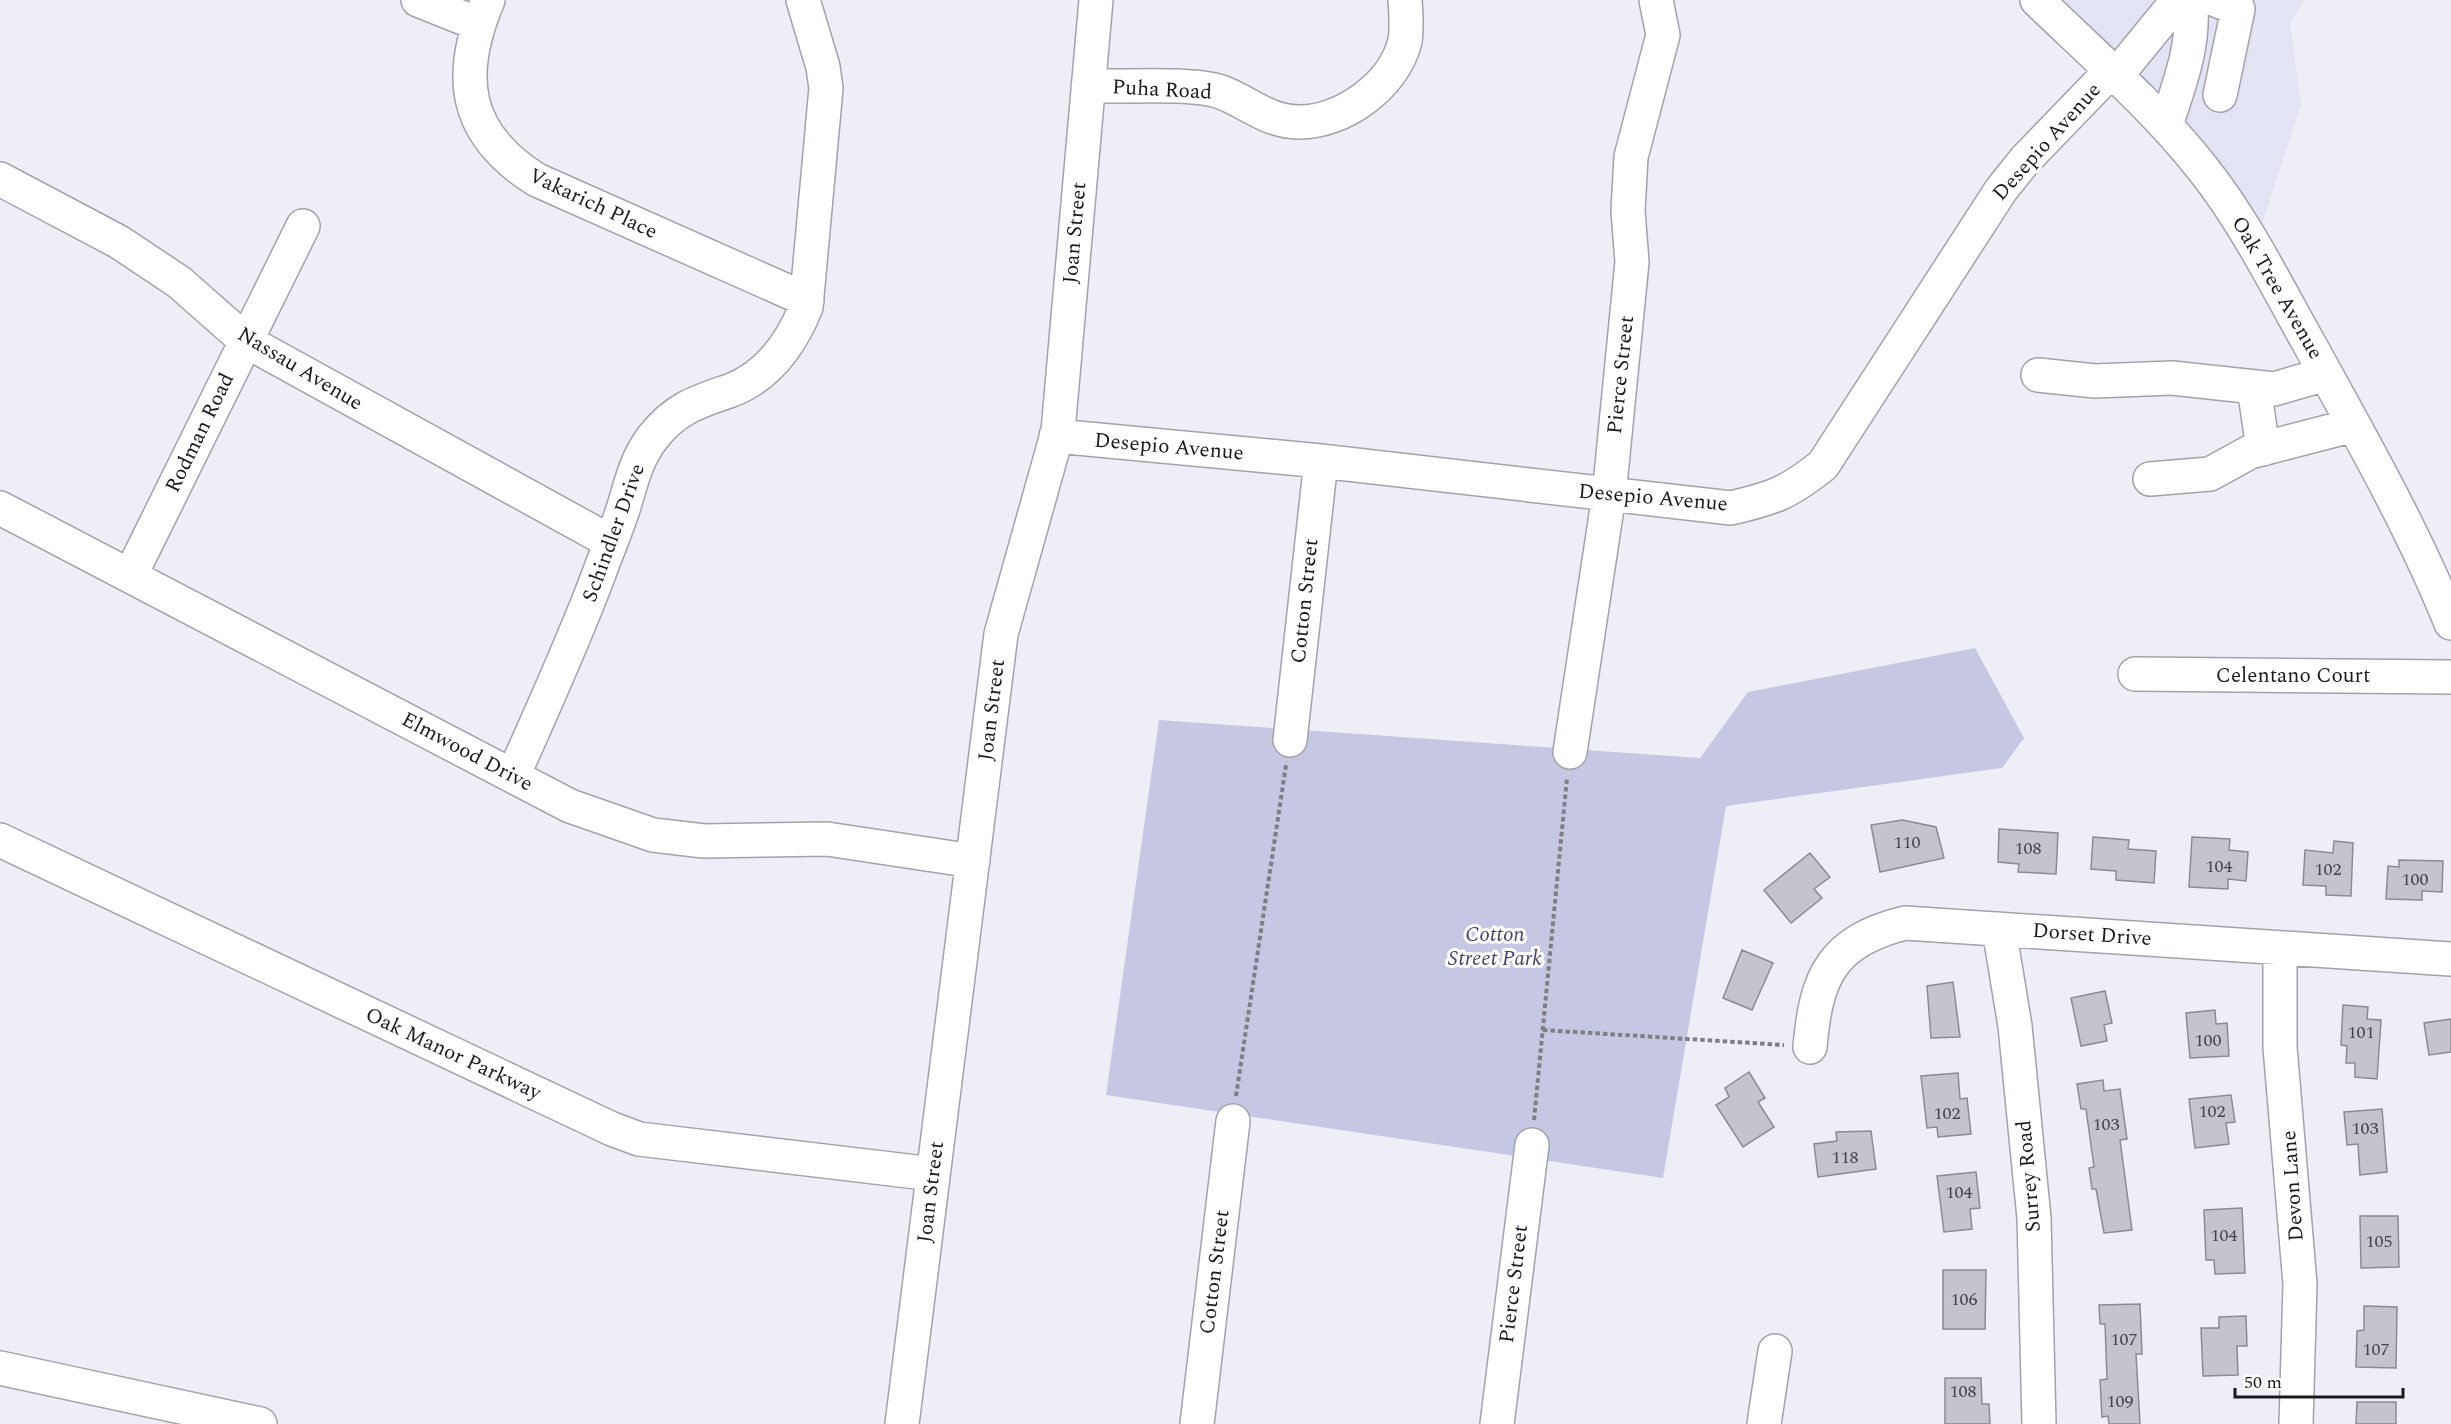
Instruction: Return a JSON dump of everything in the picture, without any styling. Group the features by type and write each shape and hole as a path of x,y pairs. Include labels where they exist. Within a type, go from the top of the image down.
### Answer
{"street":[{"path":"418,0 483,12"},
{"name":"Schindler Drive","path":"513,776 580,622 611,542 632,476 652,438 684,409 704,397 730,390 753,379 773,362 796,331 807,300 826,88 823,67 803,0"},
{"name":"Joan Street","path":"902,1424 1001,634 1056,436 1096,0"},
{"name":"Puha Road","path":"1088,86 1188,88 1221,92 1261,114 1297,122 1322,120 1361,100 1386,78 1404,41 1406,0"},
{"name":"Pierce Street","path":"1570,752 1609,495 1632,262 1628,211 1630,157 1663,35 1656,0"},
{"name":"Oak Tree Avenue","path":"2037,0 2166,126 2205,171 2235,214 2354,425 2422,554 2451,623"},
{"name":"Desepio Avenue","path":"1056,436 1321,461 1731,508 1765,500 1793,488 1823,465 2001,190 2025,160 2114,74 2178,0"},
{"path":"2166,126 2186,65 2192,16 2190,0"},
{"path":"2220,95 2231,3"},
{"name":"Vakarich Place","path":"483,12 470,54 469,80 473,105 493,142 516,166 537,180 807,300"},
{"name":"Nassau Avenue","path":"0,179 119,242 179,282 246,341 611,542"},
{"name":"Rodman Road","path":"130,576 303,226"},
{"path":"2038,375 2094,381 2172,378 2274,389 2326,374"},
{"path":"2254,387 2263,449"},
{"path":"2151,478 2210,474 2250,452 2354,425"},
{"name":"Cotton Street","path":"1290,740 1321,461"},
{"name":"Elmwood Drive","path":"0,508 570,806 653,835 704,841 827,839 973,861"},
{"name":"Celentano Court","path":"2135,674 2451,677"},
{"name":"Oak Manor Parkway","path":"0,840 630,1136 681,1145 933,1174"},
{"name":"Dorset Drive","path":"1810,1047 1818,992 1841,954 1860,940 1881,929 1905,923 2451,959"},
{"name":"Surrey Road","path":"1999,929 2015,1026 2034,1218 2039,1424"},
{"name":"Devon Lane","path":"2280,948 2280,1047 2300,1284 2296,1424"},
{"name":"Cotton Street","path":"1197,1424 1233,1121"},
{"name":"Pierce Street","path":"1497,1424 1532,1145"},
{"path":"1764,1424 1775,1351"},
{"path":"0,1368 171,1415 260,1424"}],"path":[{"path":"1233,1121 1290,740"},
{"path":"1532,1145 1570,752"},
{"path":"1543,1030 1810,1047"}],"shaded area":[{"path":"2041,0 2304,0 2290,23 2301,104 2258,237"}],"green space":[{"name":"Cotton Street Park","path":"1975,648 2024,738 2002,768 1726,806 1663,1178 1106,1095 1159,720 1700,758 1748,692"}],"building":[{"path":"1902,820 1936,827 1944,858 1880,872 1871,825"},
{"path":"1999,829 2058,833 2056,874 2018,872 2019,864 1998,862"},
{"path":"2093,837 2129,840 2128,849 2156,851 2154,883 2116,880 2116,871 2091,869"},
{"path":"2192,837 2230,839 2229,850 2248,852 2246,881 2228,879 2228,889 2189,887"},
{"path":"2334,841 2353,843 2351,896 2326,895 2326,886 2303,885 2305,850 2333,853"},
{"path":"1810,853 1830,877 1814,889 1822,898 1791,923 1764,890"},
{"path":"2399,860 2443,861 2442,892 2422,891 2422,900 2386,899 2388,866 2399,867"},
{"path":"1742,950 1773,963 1752,1010 1723,998"},
{"path":"1953,982 1960,1037 1931,1038 1927,986"},
{"path":"2105,991 2112,1023 2104,1025 2107,1041 2081,1046 2071,998"},
{"path":"2343,1005 2368,1007 2367,1019 2381,1020 2377,1079 2355,1077 2355,1063 2346,1063 2347,1046 2341,1045"},
{"path":"2215,1010 2216,1024 2227,1023 2229,1056 2190,1058 2186,1013"},
{"path":"2451,1019 2451,1052 2429,1055 2424,1023"},
{"path":"1749,1072 1765,1098 1758,1102 1774,1127 1743,1147 1716,1105 1729,1097 1725,1088"},
{"path":"1958,1073 1960,1099 1967,1098 1971,1134 1938,1137 1937,1127 1927,1128 1921,1076"},
{"path":"2103,1080 2104,1091 2120,1089 2127,1139 2120,1140 2132,1230 2104,1233 2096,1189 2092,1189 2089,1168 2094,1167 2086,1109 2081,1109 2077,1084"},
{"path":"2231,1095 2235,1122 2226,1123 2229,1144 2195,1148 2189,1099"},
{"path":"2382,1109 2387,1172 2360,1175 2358,1144 2347,1145 2344,1112"},
{"path":"1871,1131 1876,1169 1818,1177 1814,1144 1837,1141 1836,1132"},
{"path":"1976,1172 1980,1208 1970,1209 1972,1229 1944,1232 1937,1176"},
{"path":"2242,1208 2245,1273 2215,1274 2214,1260 2206,1260 2204,1210"},
{"path":"2360,1216 2398,1216 2399,1267 2361,1268"},
{"path":"1943,1270 1986,1270 1985,1329 1943,1329"},
{"path":"2140,1304 2142,1354 2136,1354 2140,1424 2109,1424 2108,1416 2102,1417 2100,1380 2107,1379 2105,1324 2100,1324 2099,1305"},
{"path":"2364,1306 2397,1307 2396,1368 2356,1367 2357,1331 2364,1330"},
{"path":"2246,1316 2247,1346 2237,1346 2238,1375 2203,1376 2201,1328 2219,1328 2219,1317"},
{"path":"1945,1378 1981,1378 1982,1404 1989,1404 1990,1424 1945,1424"},
{"path":"2357,1402 2396,1402 2396,1424 2356,1424"}]}
